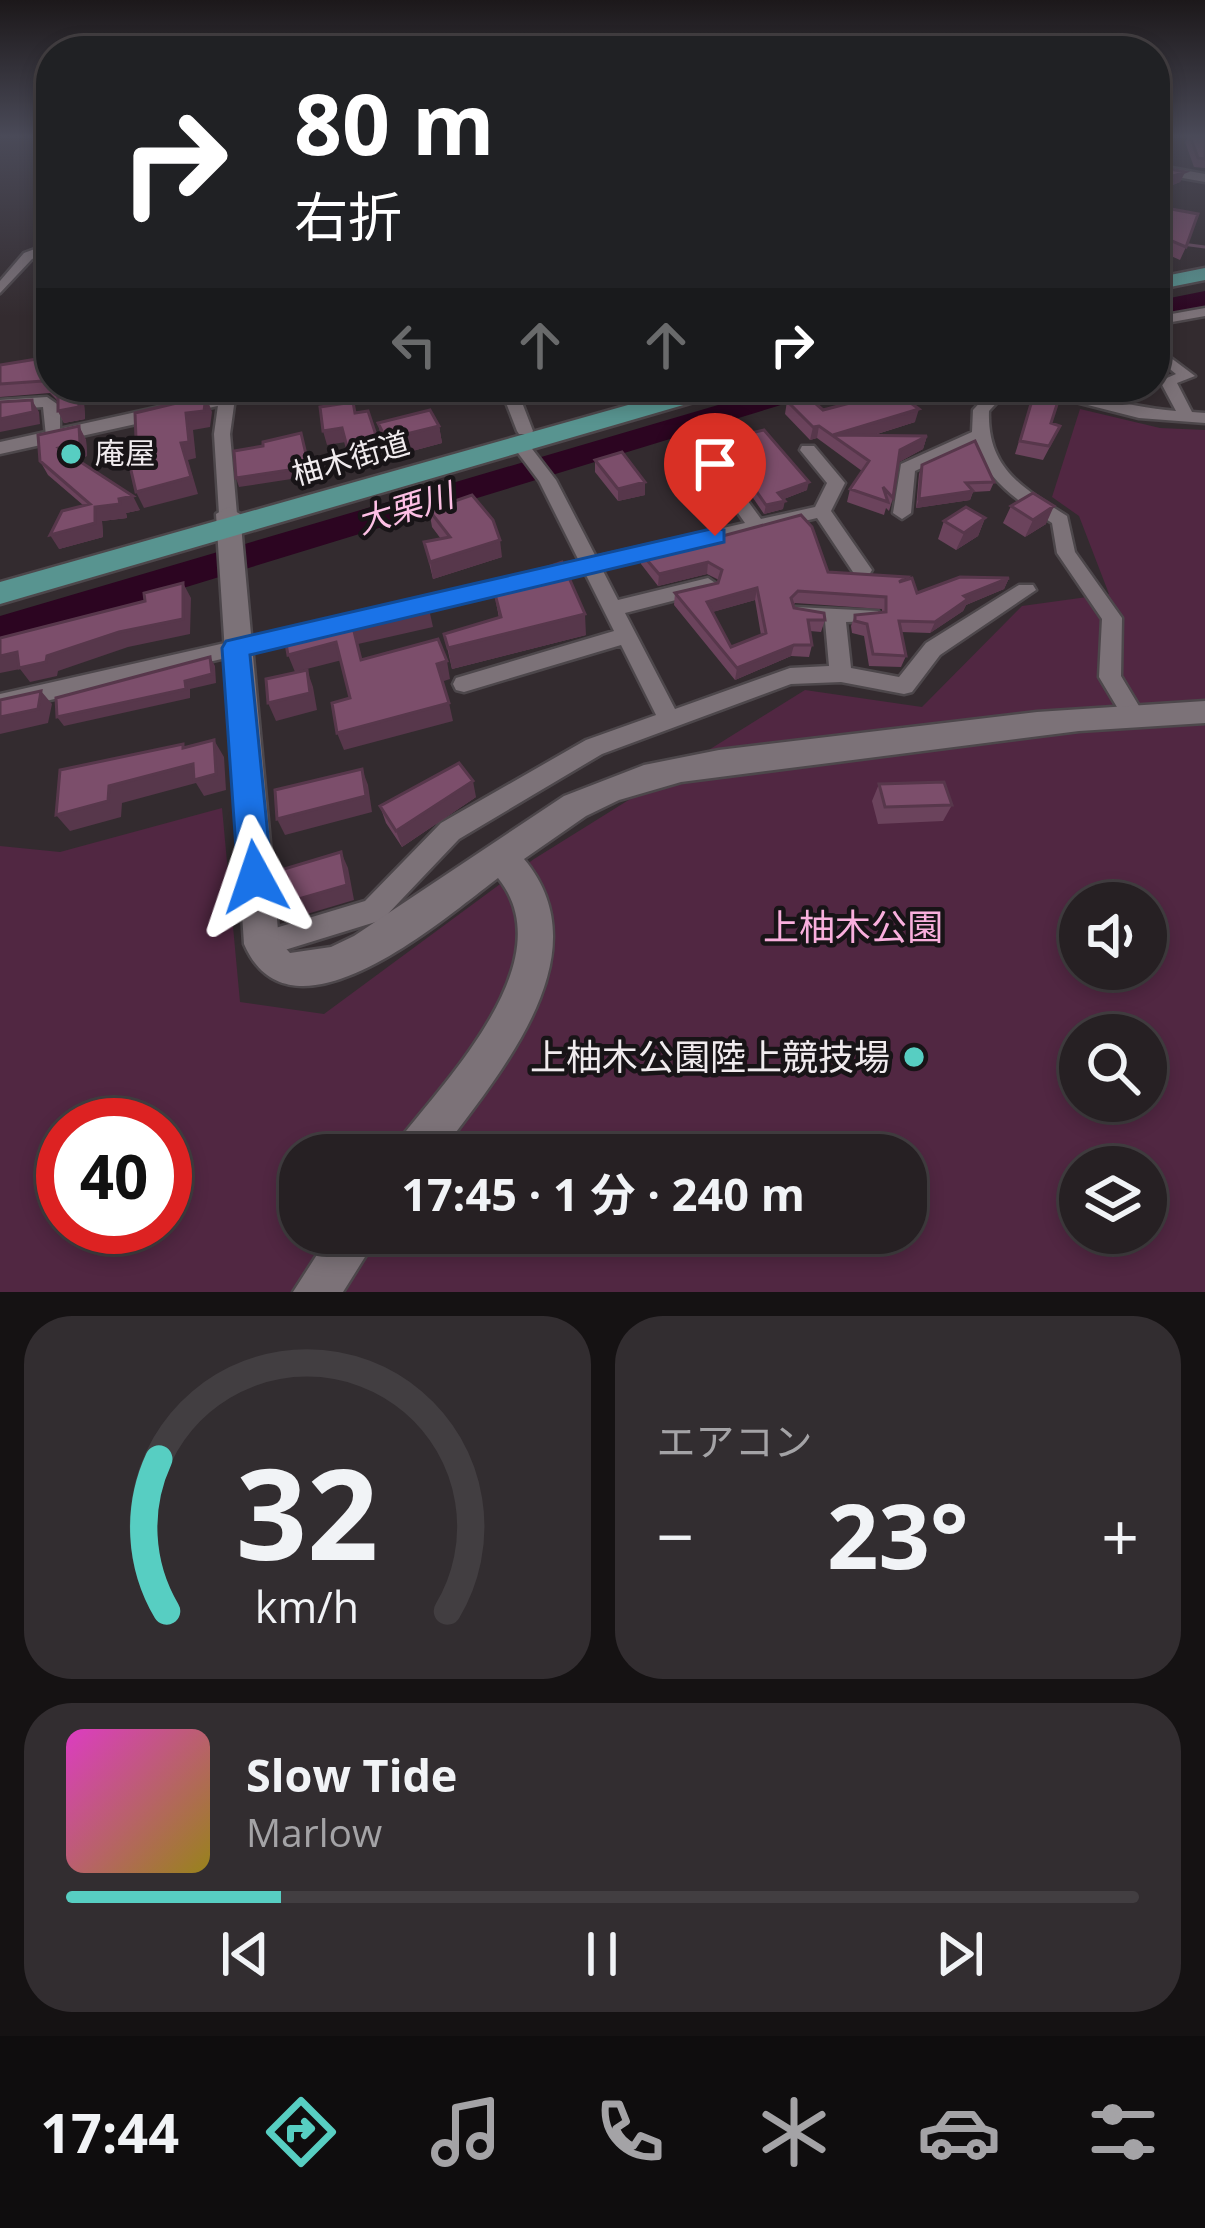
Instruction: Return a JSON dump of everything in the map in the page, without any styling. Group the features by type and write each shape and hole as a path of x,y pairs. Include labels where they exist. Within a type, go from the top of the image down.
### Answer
{"main road":[{"path":"1170,274 1205,265"},
{"path":"1170,276 1205,274"},
{"name":"柚木街道","path":"525,444 638,402"},
{"name":"柚木街道","path":"0,593 228,540 668,402"},
{"name":"柚木街道","path":"0,578 228,540"}],"street":[{"path":"0,289 36,253"},
{"path":"1170,318 1205,312"},
{"path":"1170,362 1187,376 1170,380"},
{"path":"1170,384 1196,417"},
{"path":"0,405 47,402 52,406 54,436"},
{"path":"0,448 209,402"},
{"path":"226,402 222,434 228,540 262,944 276,965 290,970 333,963 369,947 592,797 663,773 1134,716 1205,712"},
{"path":"512,402 525,444 670,722"},
{"path":"989,402 981,410 982,447 1004,484 1061,520 1066,553 1112,618 1110,677 1134,716"},
{"path":"1111,402 1139,412 1196,417"},
{"path":"902,513 907,468 981,434"},
{"path":"808,450 836,483 823,511"},
{"path":"703,452 756,526"},
{"path":"387,613 823,511"},
{"path":"823,511 862,569"},
{"path":"614,608 708,585"},
{"path":"262,944 373,910 450,831 594,747 790,676 841,674 904,686 933,649 1026,590"},
{"path":"802,612 871,616"},
{"path":"835,614 841,674"},
{"path":"0,703 364,618"},
{"path":"464,684 628,635"},
{"path":"429,1134 511,1017 531,973 534,910 527,890 500,855"},
{"path":"316,1292 343,1254"}],"green space":[{"name":"上柚木公園","path":"1080,409 1160,428 1205,430 1205,1292 0,1292 0,846 60,852 222,808 240,1002 324,1014 534,859 805,690 922,707 1022,606 1109,594 1079,516 1052,497"}],"building":[{"path":"1170,209 1198,214 1186,247 1170,240"},
{"path":"36,359 36,381 0,384 0,365"},
{"path":"32,400 33,412 0,419 0,402"},
{"path":"58,402 79,402 79,407 58,411"},
{"path":"181,402 205,402 204,411 186,413 189,442 181,443 191,477 136,492 130,466 137,465 135,413"},
{"path":"353,402 355,413 368,411 378,441 347,447 342,428 323,431 320,407"},
{"path":"788,402 814,402 823,410 854,402 909,402 919,409 833,435 927,436 900,450 893,498 883,487 888,502 850,489 869,461 819,426 813,427"},
{"path":"1032,402 1058,402 1051,423 1060,426 1049,446 1020,441"},
{"path":"430,410 439,426 386,439 378,423"},
{"path":"79,426 80,443 59,448 133,496 119,499 120,504 95,507 95,523 50,535 62,511 90,504 40,461 38,435"},
{"path":"764,430 809,482 778,493 785,501 766,505 720,440"},
{"path":"301,433 309,467 236,478 234,451"},
{"path":"975,441 994,482 966,483 973,491 919,499 922,465"},
{"path":"622,452 645,482 618,489 595,460"},
{"path":"1033,493 1054,506 1033,520 1011,506"},
{"path":"472,495 493,520 500,540 430,562 424,542 450,537 429,510"},
{"path":"966,507 985,518 964,533 944,521"},
{"path":"801,515 812,527 828,572 907,577 899,582 912,578 917,593 960,577 1009,578 964,596 968,599 935,622 899,621 906,656 873,654 867,624 855,621 855,615 886,612 886,597 798,591 791,598 794,608 824,613 825,620 808,620 812,645 794,645 737,668 675,593 718,583 722,570 708,562 659,574 641,553 661,548 663,552","holes":["757,588 766,633 731,647 707,602"]},
{"path":"562,562 585,614 448,648 444,634 501,617 493,586"},
{"path":"183,583 183,619 119,632 19,668 17,652 0,656 0,638 145,601 144,593"},
{"path":"425,597 429,609 353,627 361,660 438,639 447,661 437,664 449,703 337,733 332,703 350,698 336,642 288,655 285,638 345,622 344,616"},
{"path":"210,657 212,674 185,681 186,689 57,717 56,698"},
{"path":"307,670 310,693 268,703 266,679"},
{"path":"41,691 38,709 0,717 0,700"},
{"path":"214,740 216,774 194,780 193,764 109,786 108,801 56,815 60,770"},
{"path":"459,763 473,781 396,831 380,806"},
{"path":"362,769 366,796 277,819 275,790"},
{"path":"944,782 952,805 885,807 879,784"},
{"path":"341,852 347,885 278,905 274,872"}],"waterway":[{"path":"1182,244 1205,247"},
{"name":"大栗川","path":"1170,306 1205,299"},
{"name":"大栗川","path":"0,630 760,402"}],"place":[{"name":"庵屋","path":"71,454"},
{"name":"上柚木公園陸上競技場","path":"914,1057"}],"route":[{"path":"255,877 236,648 715,536"}]}
